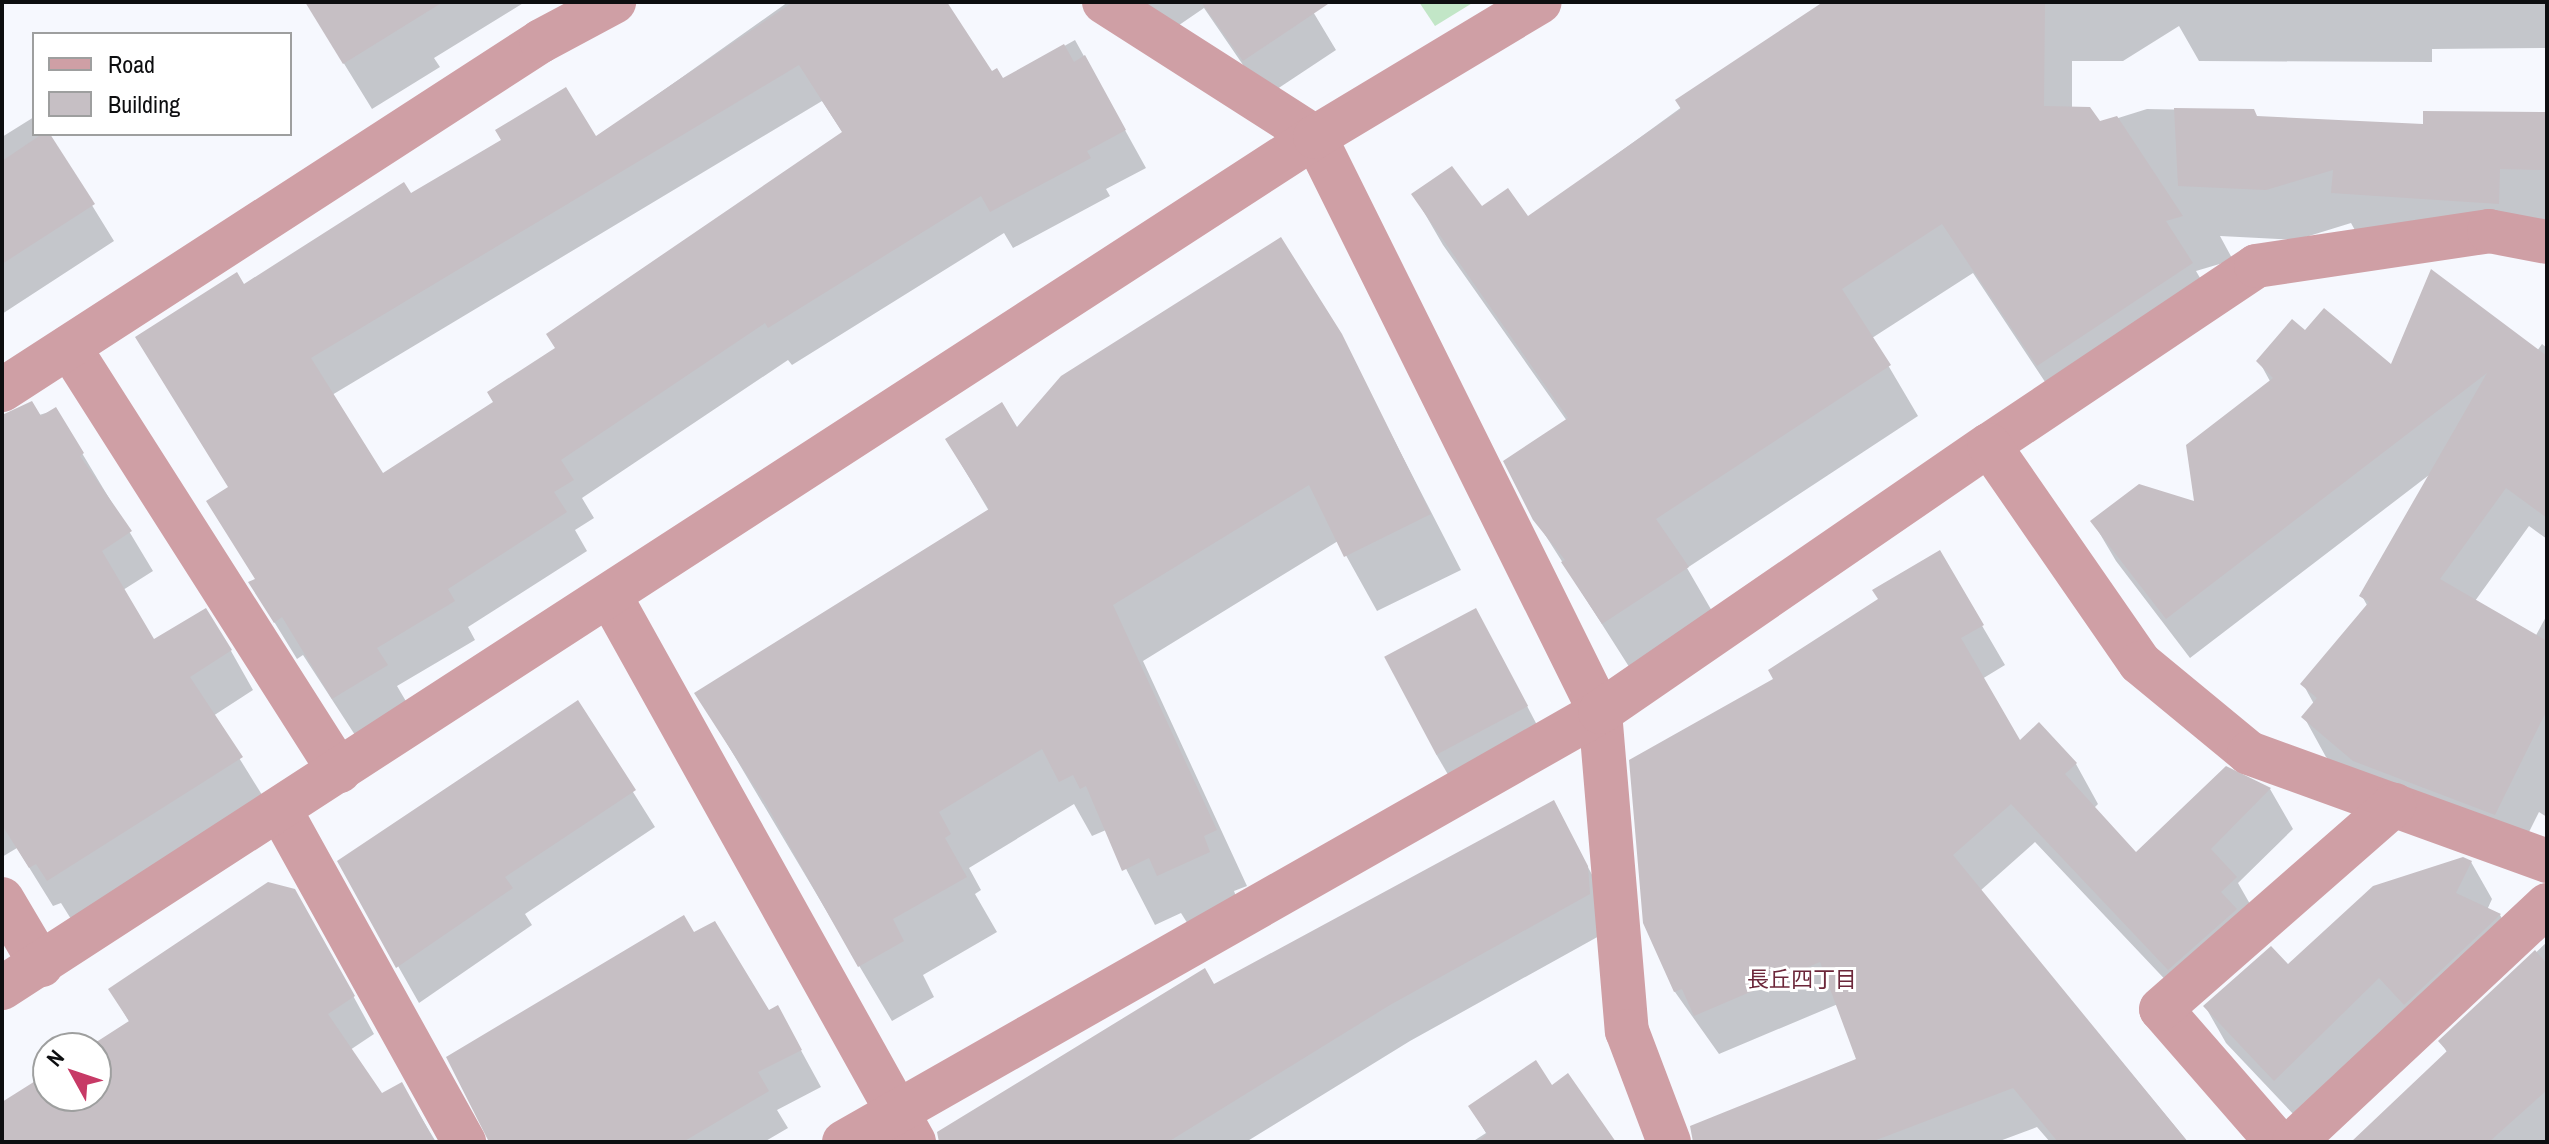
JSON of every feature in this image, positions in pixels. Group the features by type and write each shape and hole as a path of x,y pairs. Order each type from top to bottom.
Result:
{"street":[{"path":"2,390 541,41 614,2"},
{"path":"1104,2 1315,137 1600,712 1627,1031 1669,1142"},
{"path":"2,988 1315,137 1540,2"},
{"path":"844,1142 906,1126 1600,712 2256,266 2489,231 2547,242"},
{"path":"69,347 339,771"},
{"path":"1989,445 2140,663 2249,753 2547,861"},
{"path":"610,596 906,1126"},
{"path":"2277,1142 2161,1009 2394,805"},
{"path":"280,810 464,1142"},
{"path":"2,899 41,965"},
{"path":"2294,1142 2547,905"}],"green space":[{"path":"1419,2 1474,2 1435,26"}],"building":[{"path":"305,2 443,2 343,64"},
{"path":"793,2 947,2 992,71 997,68 1003,78 1064,44 1074,62 1085,55 1126,130 1087,151 1091,158 990,212 981,196 768,328 765,323 561,460 574,480 554,492 567,512 448,589 455,601 377,648 388,665 332,699 282,617 274,623 248,582 255,579 206,501 228,487 135,337 237,272 244,284 404,182 411,193 501,140 495,130 566,87 596,136","holes":["799,65 842,132 546,334 555,348 487,392 493,402 383,473 311,358"]},
{"path":"1201,2 1331,2 1243,61"},
{"path":"1823,2 2045,2 2044,106 2090,107 2100,121 2117,116 2183,216 2166,221 2193,263 2037,366 1942,224 1842,289 1891,365 1656,519 1689,567 1602,624 1561,562 1565,560 1533,520 1503,461 1568,418 1411,194 1452,166 1482,206 1508,188 1528,216 1681,109 1675,100"},
{"path":"2174,108 2254,109 2257,116 2423,124 2423,111 2547,112 2547,170 2500,169 2499,204 2331,193 2333,170 2266,190 2178,186"},
{"path":"39,136 51,136 95,204 2,264 2,161"},
{"path":"1281,237 1342,334 1431,514 1344,557 1309,485 1113,605 1217,830 1204,836 1210,852 1157,876 1149,858 1122,871 1086,786 1080,789 1073,775 1059,782 1042,749 939,812 951,834 945,838 967,877 893,919 904,941 858,967 767,806 694,693 989,509 945,439 1002,402 1017,427 1061,376"},
{"path":"2431,269 2547,356 2547,518 2506,488 2440,579 2547,641 2547,710 2495,815 2353,761 2301,717 2317,698 2300,684 2369,602 2359,596 2487,373 2166,619 2090,521 2139,484 2194,501 2186,445 2273,378 2256,361 2292,319 2305,330 2324,308 2391,364"},
{"path":"32,401 41,416 56,407 84,453 80,456 132,531 102,551 154,639 206,608 232,650 190,677 243,757 47,881 36,864 29,868 2,825 2,415"},
{"path":"1940,550 1984,625 1961,638 2020,740 2039,722 2077,763 2065,774 2136,852 2226,766 2271,788 2211,849 2237,877 2221,892 2237,909 2168,970 2011,804 1953,855 2188,1142 2058,1142 2013,1088 1871,1142 1693,1142 1690,1126 1856,1059 1820,962 1694,1016 1682,989 1674,992 1643,923 1629,760 1773,679 1768,670 1878,599 1872,590"},
{"path":"1476,608 1528,706 1436,755 1384,657"},
{"path":"578,700 636,790 505,877 513,888 396,968 337,861"},
{"path":"1554,800 1588,866 1590,894 1390,1005 1168,1142 939,1142 937,1132 1205,968 1214,984"},
{"path":"2463,857 2472,861 2456,893 2501,914 2404,1005 2379,978 2274,1081 2203,1006 2271,946 2288,964 2373,886"},
{"path":"268,882 295,889 355,996 328,1014 382,1093 402,1082 435,1142 2,1142 2,1102 32,1083 32,1112 112,1112 112,1032 129,1021 108,989"},
{"path":"684,915 694,932 715,921 769,1010 778,1005 802,1050 758,1072 769,1091 683,1142 489,1142 446,1057"},
{"path":"2535,950 2547,964 2547,1090 2489,1142 2351,1142 2447,1051 2438,1041"},
{"path":"1536,1060 1552,1085 1568,1073 1616,1142 1477,1142 1487,1134 1468,1106"}],"district":[{"name":"長丘四丁目","path":"1802,980"}]}
